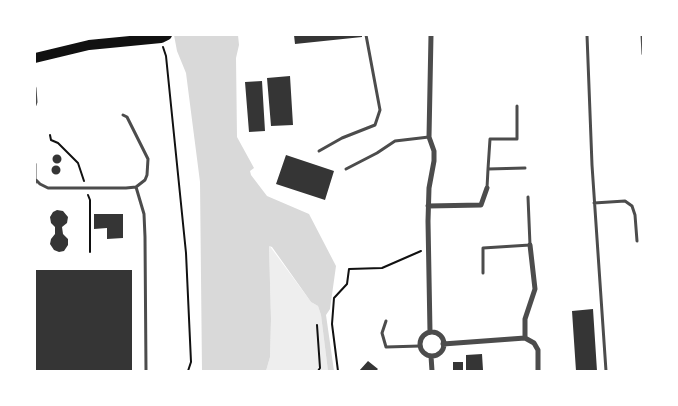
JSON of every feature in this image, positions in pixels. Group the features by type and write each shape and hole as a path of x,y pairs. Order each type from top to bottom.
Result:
{"highway":[{"path":"106,44 119,35"},
{"path":"35,58 89,46 164,36"}],"street":[{"path":"430,332 428,206 434,161 434,151 429,137 431,35"},
{"path":"428,206 481,205 487,188"},
{"path":"525,338 525,318 535,289 530,245"},
{"path":"430,332 438,335 444,344 442,351 437,355 424,354 420,346 422,337 430,332"},
{"path":"444,344 525,338 534,343 538,350 538,371"},
{"path":"431,356 432,371"}],"lane":[{"path":"319,151 342,138 375,125 380,110 366,35"},
{"path":"587,35 594,203 606,371"},
{"path":"642,35 643,54"},
{"path":"35,88 35,106"},
{"path":"487,188 490,139 517,139 517,106"},
{"path":"35,164 35,182 48,188 136,187 148,175 148,159 128,117 123,115"},
{"path":"346,169 395,141 429,137"},
{"path":"488,169 525,168"},
{"path":"136,187 144,214 146,237 146,371"},
{"path":"483,273 483,248 530,245 528,197"},
{"path":"594,203 624,201 632,206 635,215 637,241"},
{"path":"386,322 382,333 386,347 420,346"}],"path":[{"path":"164,36 186,253 191,362 188,371"},
{"path":"338,371 332,324 334,298 346,284 349,269 382,268 407,258 429,246"},
{"path":"317,325 320,368 318,371"}],"shaded area":[{"path":"174,35 238,35 239,45 236,58 237,137 254,168 250,171 251,175 267,196 309,214 336,266 330,309 326,315 334,371 328,371 321,315 318,306 311,302 272,247 269,246 271,319 270,357 266,371 202,371 200,182 186,73 177,51"},
{"path":"269,245 311,302 318,306 321,315 328,371 266,371 270,357 271,319"}],"building":[{"path":"294,35 362,35 362,37 295,44"},
{"path":"290,76 293,125 271,126 267,78"},
{"path":"262,81 265,131 249,132 245,82"},
{"path":"57,154 62,159 57,164 52,159"},
{"path":"286,155 334,171 325,200 276,184"},
{"path":"56,165 61,170 56,175 51,170"},
{"path":"57,210 63,211 68,217 67,223 62,227 63,234 68,239 68,245 64,251 59,252 54,250 50,244 55,234 55,227 51,223 50,217"},
{"path":"94,214 123,214 123,238 107,239 107,228 94,229"},
{"path":"35,270 132,270 132,371 35,371"},
{"path":"593,309 597,371 576,371 572,311"},
{"path":"482,354 483,370 466,370 466,355"},
{"path":"368,361 378,369 376,371 359,371"},
{"path":"453,362 463,362 463,371 453,371"}]}
